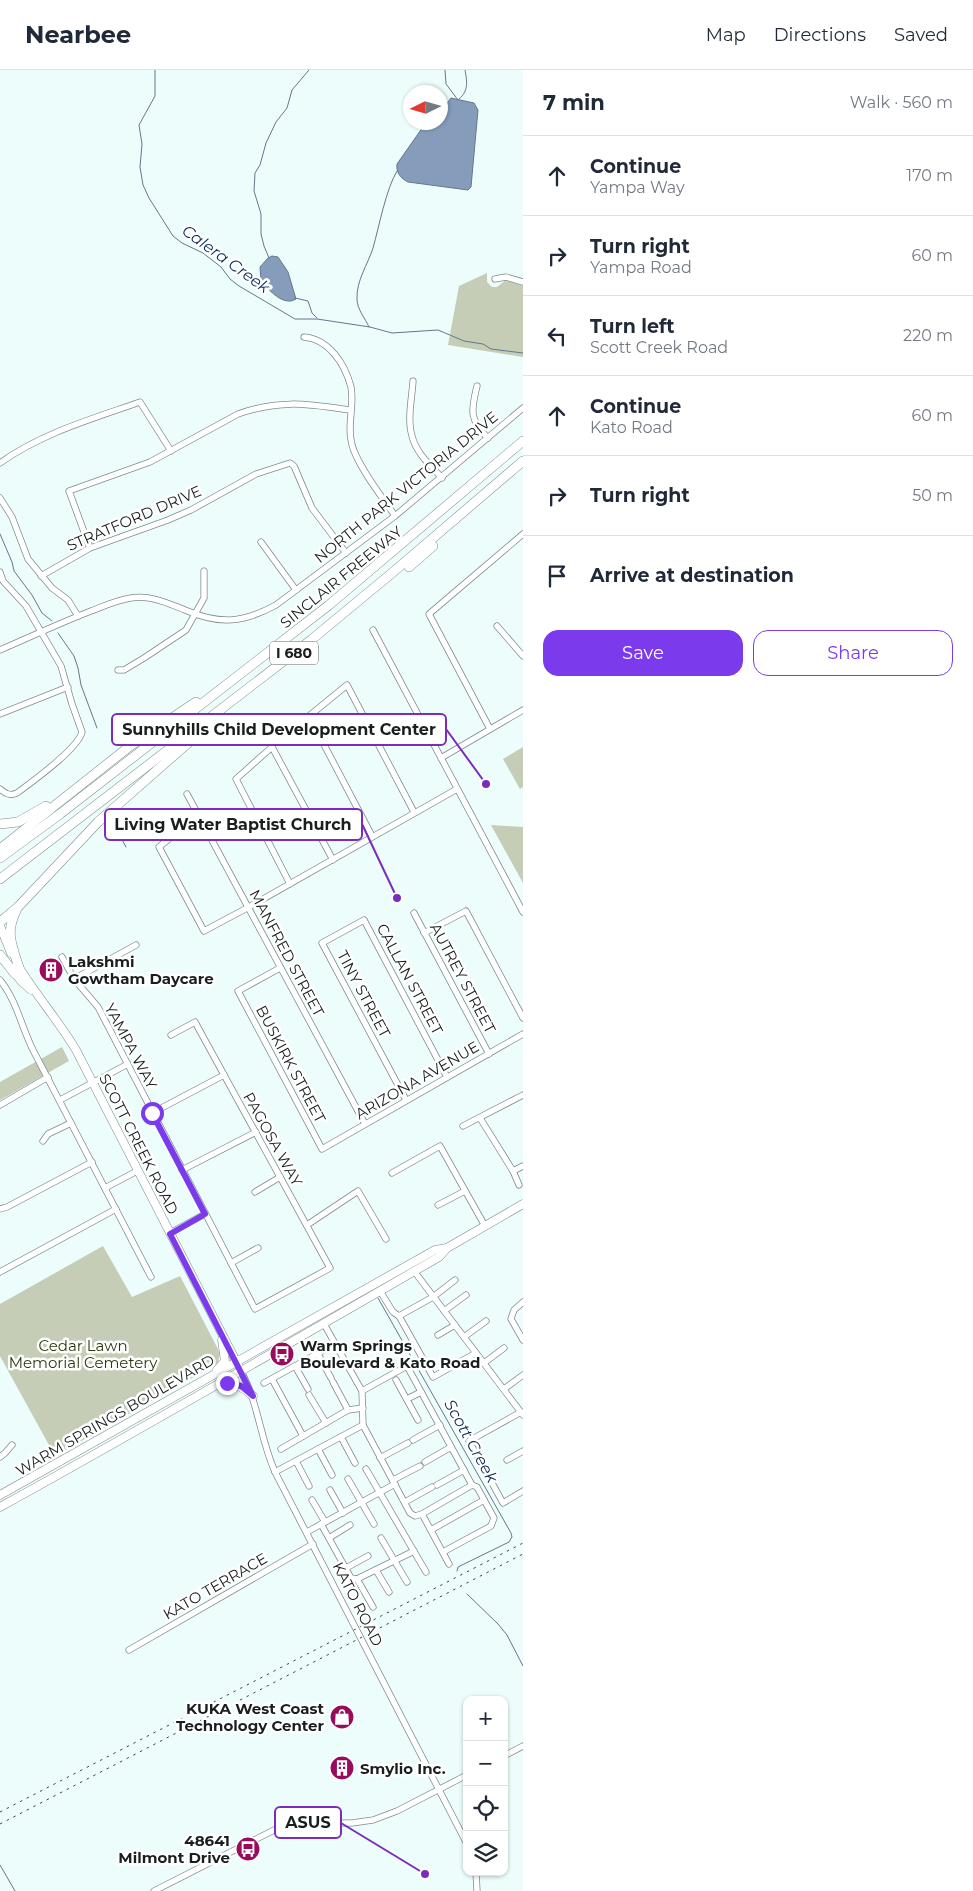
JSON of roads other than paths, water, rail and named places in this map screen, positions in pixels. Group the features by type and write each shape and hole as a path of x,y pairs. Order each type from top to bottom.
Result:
{"highway":[{"name":"SINCLAIR FREEWAY","path":"0,858 99,784 369,573 523,441"},
{"name":"I 680","path":"0,885 57,834 345,613 523,461"},
{"name":"I 680","path":"0,879 53,843 384,588 523,469"},
{"path":"0,849 158,727 227,684"},
{"path":"0,922 18,907 98,822 213,721"},
{"path":"0,824 13,824 28,818 96,773"},
{"path":"17,971 10,930 18,907"},
{"path":"0,955 17,971"}],"main road":[{"name":"SCOTT CREEK ROAD","path":"0,926 17,971"},
{"name":"SCOTT CREEK ROAD","path":"0,948 61,1025 241,1371"},
{"path":"361,1292 369,1291 400,1273 414,1271 415,1266 443,1248 523,1204"},
{"name":"WARM SPRINGS BOULEVARD","path":"0,1496 361,1292 443,1248"},
{"name":"WARM SPRINGS BOULEVARD","path":"0,1507 124,1439 414,1271"},
{"path":"324,1324 322,1318 351,1298"},
{"path":"210,1377 225,1361 221,1333"},
{"path":"206,1391 227,1383 236,1384 253,1396"}],"street":[{"path":"494,279 506,277 523,282"},
{"path":"304,337 320,341 331,350 342,364 351,388 350,433 354,450 363,471 395,516"},
{"path":"413,381 410,411 412,436 422,456 442,478"},
{"path":"477,386 472,410 474,420 477,428 488,438"},
{"path":"0,463 36,440 140,402 170,451"},
{"path":"90,548 70,491 150,462 238,414 253,409 286,403 350,410"},
{"name":"NORTH PARK VICTORIA DRIVE","path":"0,650 78,616 130,598 147,597 170,602 215,620 243,619 257,615 276,605 395,516 523,408"},
{"name":"STRATFORD DRIVE","path":"40,576 90,548 191,510 256,474 279,466 292,464 312,508 346,553"},
{"path":"0,498 12,517 28,559 40,576 68,600 78,616"},
{"path":"490,729 429,614 523,534"},
{"path":"261,542 296,590"},
{"path":"118,670 124,670 186,630 204,598 204,571"},
{"path":"0,572 2,582 26,606 61,666 82,732 80,738 66,753 17,793 12,795 6,794 0,789"},
{"path":"497,626 523,656"},
{"path":"373,630 523,912"},
{"path":"372,836 309,716 346,685 414,812"},
{"path":"0,714 68,687"},
{"path":"441,758 523,710"},
{"path":"290,884 236,779 272,747 332,860"},
{"path":"198,815 159,847 204,930 249,907 414,812 458,789"},
{"name":"MANFRED STREET","path":"187,794 365,1124"},
{"path":"424,933 466,911 523,1018"},
{"name":"AUTREY STREET","path":"414,913 489,1054"},
{"name":"CALLAN STREET","path":"364,920 447,1077"},
{"name":"TINY STREET","path":"364,920 322,942 406,1100"},
{"path":"74,978 136,945"},
{"name":"YAMPA WAY","path":"62,957 74,978 98,1007 255,1309"},
{"name":"BUSKIRK STREET","path":"280,968 238,990 322,1148"},
{"path":"0,980 14,1000 22,1026 33,1050 151,1277"},
{"name":"PAGOSA WAY","path":"171,1035 195,1022 330,1268 255,1309"},
{"name":"ARIZONA AVENUE","path":"322,1148 523,1034"},
{"path":"60,1100 126,1064"},
{"path":"152,1113 224,1075"},
{"path":"0,1104 48,1077"},
{"path":"464,1126 523,1095"},
{"path":"480,1118 513,1170 519,1185"},
{"path":"43,1141 48,1134 71,1123"},
{"path":"182,1170 256,1132"},
{"path":"392,1172 440,1146 485,1226"},
{"path":"0,1209 92,1162"},
{"path":"513,1170 523,1166"},
{"path":"105,1188 137,1171"},
{"path":"255,1192 280,1177"},
{"path":"307,1225 358,1191 386,1239"},
{"path":"438,1205 465,1191"},
{"path":"0,1272 116,1209"},
{"path":"170,1234 205,1214"},
{"path":"231,1263 258,1248"},
{"path":"414,1271 522,1414 469,1441 503,1503 523,1492"},
{"path":"399,1316 433,1296 455,1280"},
{"path":"380,1291 392,1312 399,1316 433,1376 476,1353"},
{"path":"444,1311 466,1296"},
{"path":"523,1302 510,1316 512,1323 523,1340"},
{"path":"464,1337 486,1321"},
{"path":"324,1324 362,1391 363,1425 380,1458 410,1513 418,1515 430,1530 449,1564"},
{"path":"438,1335 455,1325"},
{"path":"264,1384 335,1344"},
{"path":"484,1363 504,1348"},
{"path":"318,1354 348,1410"},
{"path":"295,1366 326,1423"},
{"path":"362,1391 407,1366 472,1486 477,1487 494,1518 491,1526 443,1552"},
{"name":"KATO ROAD","path":"241,1371 253,1396 275,1472 463,1836"},
{"path":"504,1389 523,1375"},
{"path":"272,1379 303,1436"},
{"path":"396,1380 418,1420"},
{"path":"407,1399 421,1392"},
{"path":"281,1448 348,1410 363,1408"},
{"path":"275,1472 363,1425"},
{"path":"380,1458 440,1425"},
{"path":"341,1437 355,1463"},
{"path":"0,1457 12,1445"},
{"path":"307,1532 379,1492 451,1448"},
{"path":"318,1449 332,1475"},
{"path":"507,1460 523,1451"},
{"path":"296,1461 309,1486"},
{"path":"366,1469 426,1572"},
{"path":"405,1502 464,1470"},
{"path":"348,1479 374,1524"},
{"path":"418,1515 472,1486"},
{"path":"330,1490 343,1513"},
{"path":"312,1500 329,1538 351,1578 357,1579 414,1551"},
{"path":"430,1530 484,1500"},
{"path":"329,1538 350,1525"},
{"path":"381,1538 407,1582"},
{"name":"KATO TERRACE","path":"129,1650 313,1544"},
{"path":"346,1568 368,1556"},
{"path":"376,1570 389,1592"},
{"path":"357,1579 373,1606"},
{"path":"508,1754 523,1746"},
{"path":"154,1891 276,1829 298,1823 362,1822 373,1820 397,1811 463,1777"},
{"path":"476,1876 477,1891"}],"water":[{"path":"451,98 474,103 478,110 471,187 468,190 408,182 399,175 397,170 397,164 421,130 448,130 448,102"},
{"path":"272,256 278,257 288,272 296,299 286,301 281,299 272,293 261,280 260,267"}],"waterway":[{"name":"Calera Creek","path":"155,70 155,96 139,125 142,144 140,167 143,185 149,198 173,236 182,243 203,253 221,267 230,279 239,286 295,319 317,319 370,327 392,333 438,330 464,341 483,344 491,349 523,353"},
{"path":"269,258 261,234 261,214 254,191 255,173 260,165 266,143 276,122 287,108 292,90 309,70"},
{"path":"445,70 446,84 458,100"},
{"path":"459,99 466,89 465,70"},
{"path":"369,327 357,303 358,286 373,248 386,198 397,171"},
{"path":"295,298 308,301 312,313 317,318"},
{"name":"Scott Creek","path":"0,534 14,571 32,595 42,613 52,621"},
{"name":"Scott Creek","path":"58,633 74,656 81,685 97,728"},
{"name":"Scott Creek","path":"120,836 126,847"},
{"name":"Scott Creek","path":"378,1298 511,1533 512,1537 509,1542 458,1567 457,1571"},
{"name":"Scott Creek","path":"467,1594 507,1635 523,1666"},
{"path":"0,1865 15,1891"}],"railway":[{"path":"0,1812 523,1543"},
{"path":"0,1824 523,1554"}],"place":[{"name":"Sunnyhills Child Development Center","path":"486,784"},
{"name":"Living Water Baptist Church","path":"397,898"},
{"name":"Lakshmi Gowtham Daycare","path":"51,970"},
{"name":"Warm Springs Boulevard & Kato Road","path":"282,1354"},
{"name":"KUKA West Coast Technology Center","path":"342,1717"},
{"name":"Smylio Inc.","path":"342,1768"},
{"name":"48641 Milmont Drive","path":"248,1849"},
{"name":"ASUS","path":"425,1874"}],"park label":[{"name":"Cedar Lawn Memorial Cemetery","path":"83,1354"}]}
